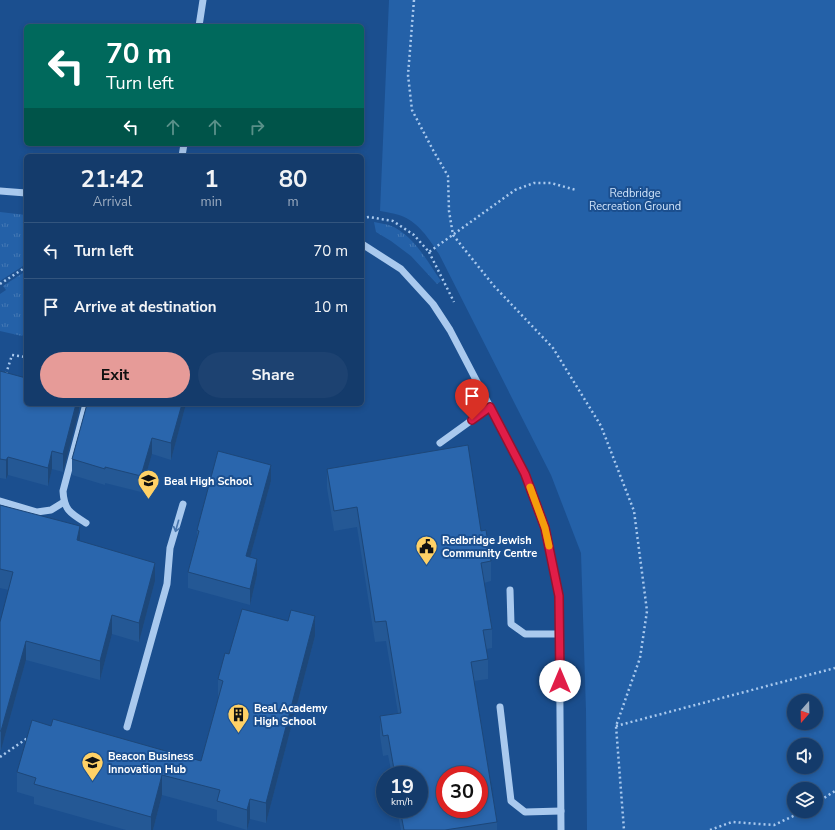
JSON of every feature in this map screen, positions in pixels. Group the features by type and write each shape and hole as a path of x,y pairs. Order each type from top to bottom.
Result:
{"street":[{"path":"200,24 203,0"},
{"path":"0,191 24,194"},
{"path":"364,245 401,269 433,304 450,330 525,474 545,528 559,596 561,830"},
{"path":"85,406 64,491 64,502 70,513 86,523"},
{"path":"440,443 490,407"},
{"path":"0,501 38,512 51,510 64,502"},
{"path":"127,727 167,584 170,548 183,504"},
{"path":"510,590 511,624 525,634 560,634"},
{"path":"500,707 511,801 526,812 561,811"}],"path":[{"path":"414,0 408,75 412,110 448,176 449,211 453,235 494,286 552,348 601,426 634,511 647,611 640,658 616,726 624,830"},
{"path":"364,218 369,217 393,221 414,235 429,252 515,190 534,183 551,183 576,190"},
{"path":"0,284 24,268"},
{"path":"5,377 12,355 24,357"},
{"path":"616,726 835,668"},
{"path":"0,757 33,734"},
{"path":"823,799 835,791"},
{"path":"710,830 732,822 774,825 789,818"}],"green space":[{"name":"Redbridge Recreation Ground","path":"389,0 835,0 835,830 587,830 586,711 581,553 551,475 439,254 417,226 406,218 380,211"},
{"path":"0,212 24,215 24,265 0,281"},
{"path":"374,222 389,225 398,229 412,241 441,281 437,284 411,256 376,232"},
{"path":"24,272 24,334 22,336 0,331 0,294 6,290 3,286"}],"building":[{"path":"0,371 24,377 24,406 75,406 63,454 52,451 48,468 8,457 6,460 0,459"},
{"path":"86,406 181,406 171,443 152,438 141,476 105,467 105,469 72,459"},
{"name":"Redbridge Jewish Community Centre","path":"468,445 481,531 486,530 491,561 481,563 492,629 483,630 488,659 471,662 488,766 436,766 436,818 488,818 488,767 497,822 445,830 404,830 402,818 428,818 428,766 393,766 388,735 383,736 380,716 401,713 386,621 375,622 357,507 334,511 327,469"},
{"path":"218,451 271,465 246,556 257,559 250,589 188,572 199,531 197,530"},
{"path":"0,505 80,526 77,540 155,563 139,623 112,615 100,661 26,641 1,731 0,622 13,572 0,569"},
{"path":"242,609 288,621 291,610 315,616 266,803 250,799 247,810 217,801 220,790 162,775 151,817 34,784 36,778 17,772 32,720 51,726 53,719 201,761 223,681 218,679 225,653 229,654"}],"slow traffic":[{"path":"530,487 545,528 549,546"}],"place":[{"name":"Beal High School","path":"149,500"},
{"name":"Redbridge Jewish Community Centre","path":"426,566"},
{"name":"Beal Academy High School","path":"238,734"},
{"name":"Beacon Business Innovation Hub","path":"93,782"}],"route":[{"path":"472,420 490,407 525,474 545,528 559,596 560,681"}]}
